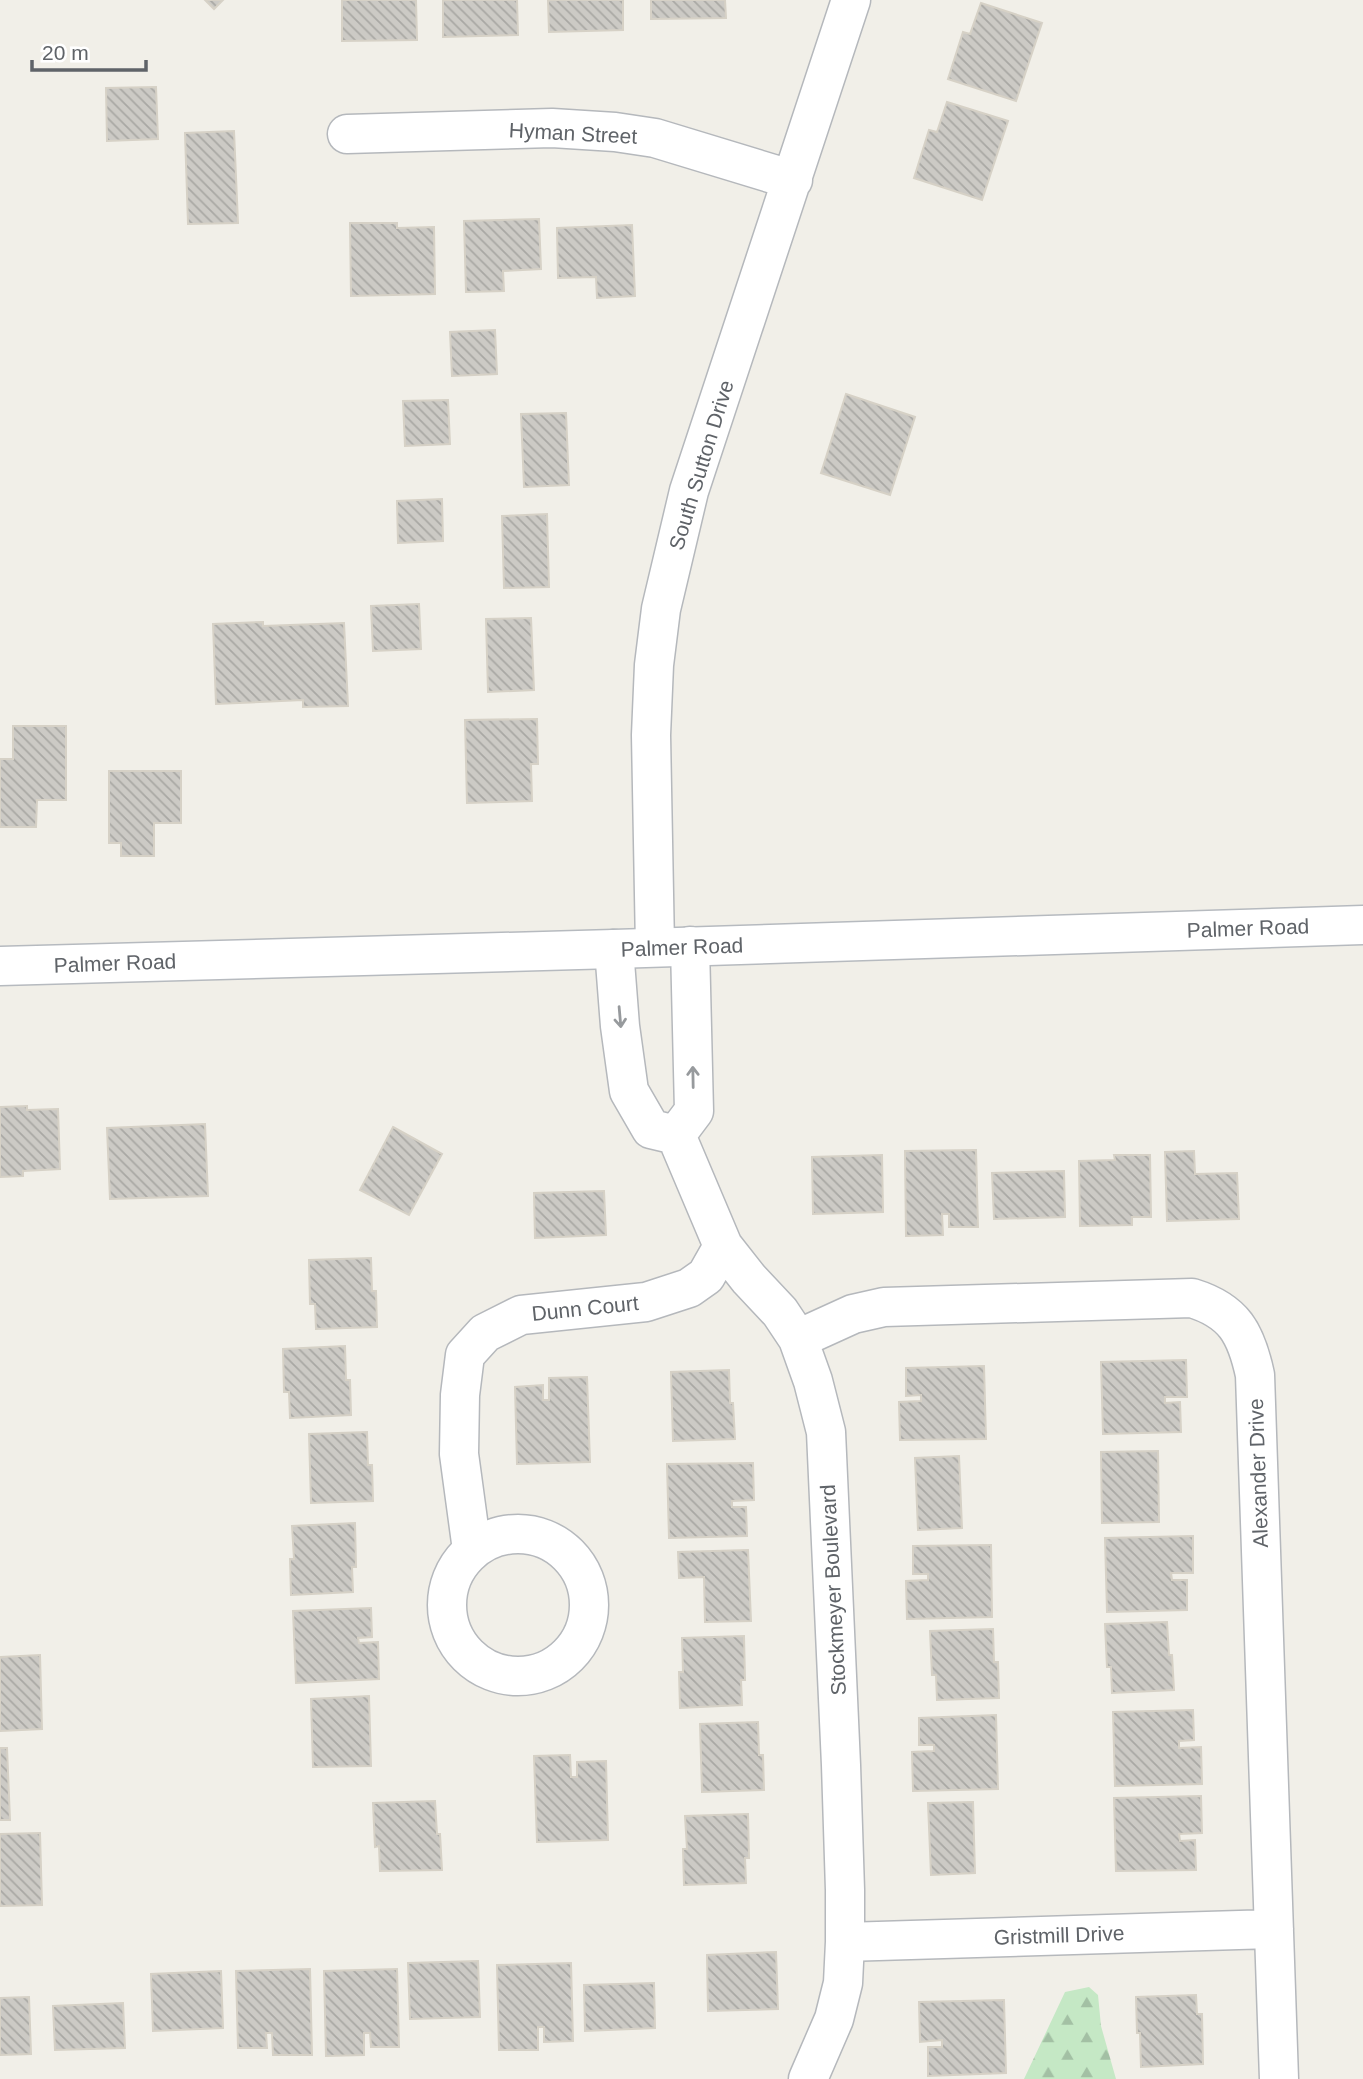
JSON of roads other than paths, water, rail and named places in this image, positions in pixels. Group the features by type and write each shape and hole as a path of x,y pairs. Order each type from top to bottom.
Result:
{"street":[{"name":"South Sutton Drive","path":"673,947 651,735 654,665 662,609 689,491 851,0"},
{"name":"Hyman Street","path":"347,134 552,128 615,132 655,138 793,180"},
{"name":"Palmer Road","path":"0,966 1363,925"},
{"path":"614,949 620,1027 629,1091 651,1129 676,1135 694,1111 673,947"},
{"name":"Stockmeyer Boulevard","path":"676,1135 723,1246 780,1312 797,1339 813,1381 826,1432 841,1765 845,1942 843,1983 834,2019 808,2079"},
{"name":"Dunn Court","path":"472,1550 459,1454 460,1395 465,1355 485,1333 521,1315 646,1302 689,1288 706,1276 723,1246"},
{"name":"Alexander Drive","path":"797,1339 853,1314 884,1307 1192,1298 1208,1303 1229,1316 1239,1329 1250,1351 1255,1375 1279,2079"},
{"name":"Gristmill Drive","path":"845,1942 1274,1929"}]}
